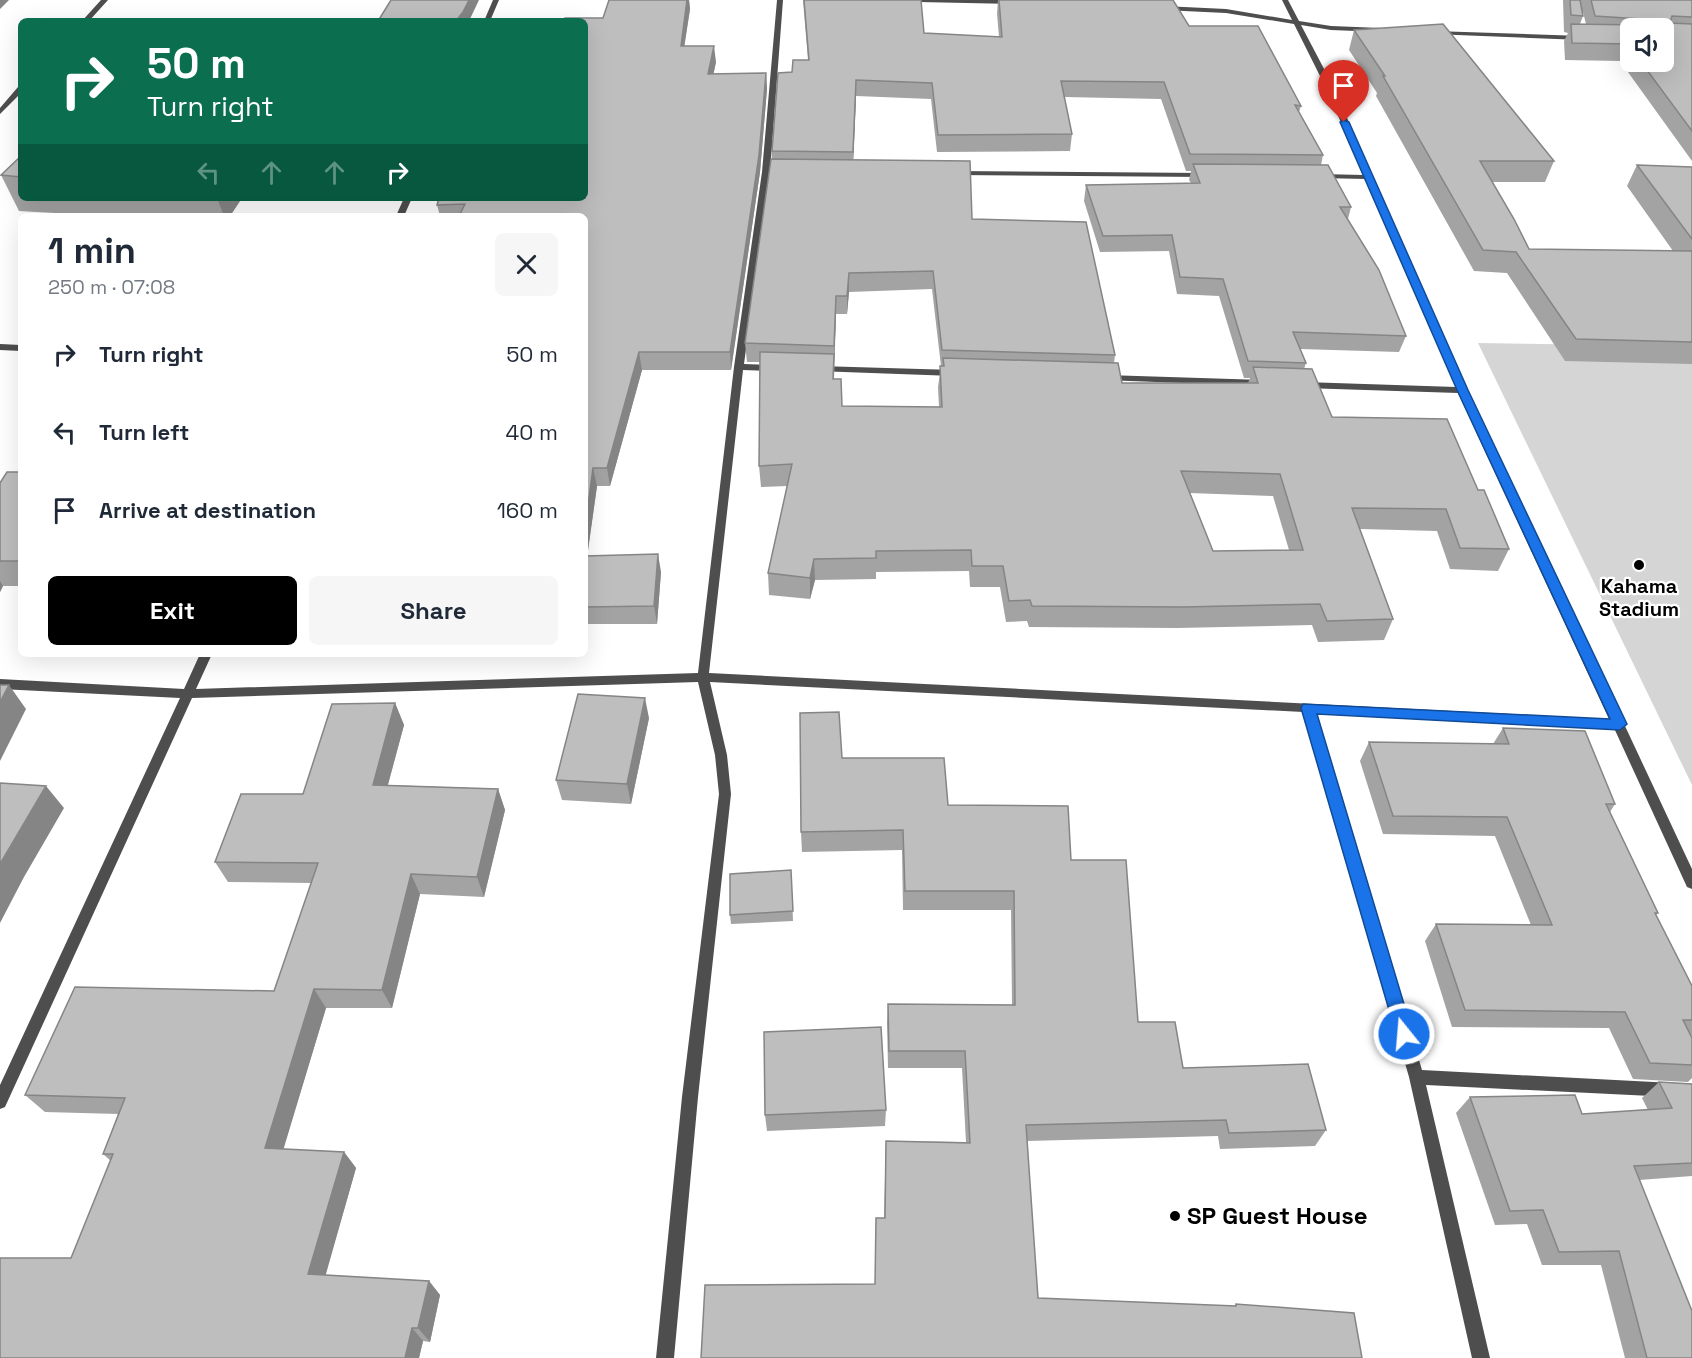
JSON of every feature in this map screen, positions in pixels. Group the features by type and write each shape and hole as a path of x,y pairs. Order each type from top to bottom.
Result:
{"street":[{"path":"89,18 105,0"},
{"path":"488,18 496,0"},
{"path":"665,1358 690,1097 725,794 721,755 703,678 739,367 766,172 780,0"},
{"path":"919,0 1017,2"},
{"path":"1284,0 1329,86 1462,390 1620,724 1692,883"},
{"path":"1154,8 1226,11 1293,20 1331,28 1390,31"},
{"path":"1425,33 1583,34 1595,38"},
{"path":"0,112 18,92"},
{"path":"766,172 778,172"},
{"path":"941,173 1213,175"},
{"path":"1308,176 1368,177"},
{"path":"0,347 18,348"},
{"path":"739,367 786,368"},
{"path":"810,369 964,374"},
{"path":"1095,378 1272,384"},
{"path":"1296,384 1462,390"},
{"path":"0,1102 205,657"},
{"path":"0,684 188,694 703,678 1620,724"},
{"path":"1308,708 1417,1077 1481,1358"},
{"path":"1417,1077 1692,1091"}],"shaded area":[{"name":"Kahama Stadium","path":"1478,343 1692,346 1692,785"}],"building":[{"path":"391,0 469,0 458,18 380,18"},
{"path":"609,0 687,0 681,46 714,46 708,74 766,73 759,155 730,352 639,352 607,468 593,468 588,506 588,213 460,213 465,204 437,205 438,201 588,201 588,18 603,18"},
{"path":"804,0 921,0 924,33 1002,37 999,0 1173,0 1189,26 1258,26 1301,106 1295,105 1323,155 1190,154 1164,82 1061,81 1072,134 938,135 932,83 856,80 853,152 772,151 778,73 792,72 793,60 809,60"},
{"path":"1570,0 1580,0 1583,16 1571,15"},
{"path":"1591,0 1692,0 1692,17 1595,16"},
{"path":"1674,23 1692,24 1692,131 1648,72 1674,72"},
{"path":"1443,24 1554,161 1480,161 1529,249 1692,251 1692,342 1576,339 1516,252 1483,250 1383,76 1385,76 1354,30"},
{"path":"1571,24 1620,25 1620,44 1572,43"},
{"path":"18,159 18,177 1,175"},
{"path":"771,159 970,161 972,219 1086,222 1115,355 942,350 933,271 849,273 847,296 836,296 834,346 745,343"},
{"path":"1193,164 1328,165 1351,207 1340,207 1379,270 1406,336 1293,332 1306,363 1248,361 1223,279 1180,277 1172,235 1103,236 1086,185 1200,183"},
{"path":"1637,165 1692,167 1692,239"},
{"path":"760,352 834,354 833,379 841,379 842,406 942,407 940,366 944,366 943,358 1118,363 1122,383 1258,383 1253,367 1312,369 1332,417 1447,419 1478,490 1484,490 1509,549 1460,548 1446,509 1352,508 1393,619 1327,621 1320,604 1183,607 1032,606 1030,600 1009,601 1003,566 972,566 971,550 876,551 876,558 814,559 810,578 768,573 792,464 759,466","holes":["1181,471 1280,474 1303,550 1213,551"]},
{"path":"7,472 18,472 18,561 0,561 0,483"},
{"path":"658,554 654,606 588,607 588,556"},
{"path":"0,685 9,685 0,702"},
{"path":"578,694 645,698 627,784 556,780"},
{"path":"395,703 373,785 498,789 477,877 411,874 382,990 314,989 265,1148 344,1152 308,1274 429,1281 418,1328 412,1328 405,1358 0,1358 0,1258 71,1258 113,1154 103,1154 125,1098 25,1095 75,987 274,991 318,863 215,862 241,794 303,794 332,704"},
{"path":"839,712 842,758 944,758 948,805 1068,806 1071,860 1126,860 1138,1022 1175,1022 1183,1068 1308,1064 1326,1130 1229,1133 1226,1120 1026,1125 1038,1298 1236,1306 1236,1304 1354,1313 1362,1358 701,1358 705,1285 875,1284 876,1218 885,1218 886,1141 970,1143 965,1051 889,1051 888,1004 1015,1005 1014,891 905,891 903,830 801,832 800,713"},
{"path":"1503,728 1585,731 1615,804 1606,804 1658,913 1655,913 1692,986 1692,1020 1683,1020 1692,1038 1692,1065 1650,1063 1625,1012 1465,1010 1436,924 1552,925 1507,817 1393,816 1369,742 1509,744"},
{"path":"0,783 46,786 0,864"},
{"path":"791,870 793,911 730,915 730,874"},
{"path":"881,1027 886,1110 765,1115 764,1032"},
{"path":"1659,1082 1692,1084 1692,1163 1634,1166 1692,1311 1692,1358 1647,1358 1619,1251 1559,1252 1543,1210 1510,1211 1470,1097 1575,1095 1582,1114 1672,1108"}],"place":[{"name":"Kahama Stadium","path":"1639,565"},
{"name":"SP Guest House","path":"1175,1216"}],"route":[{"path":"1344,122 1462,390 1620,724 1308,708 1404,1034"}]}
